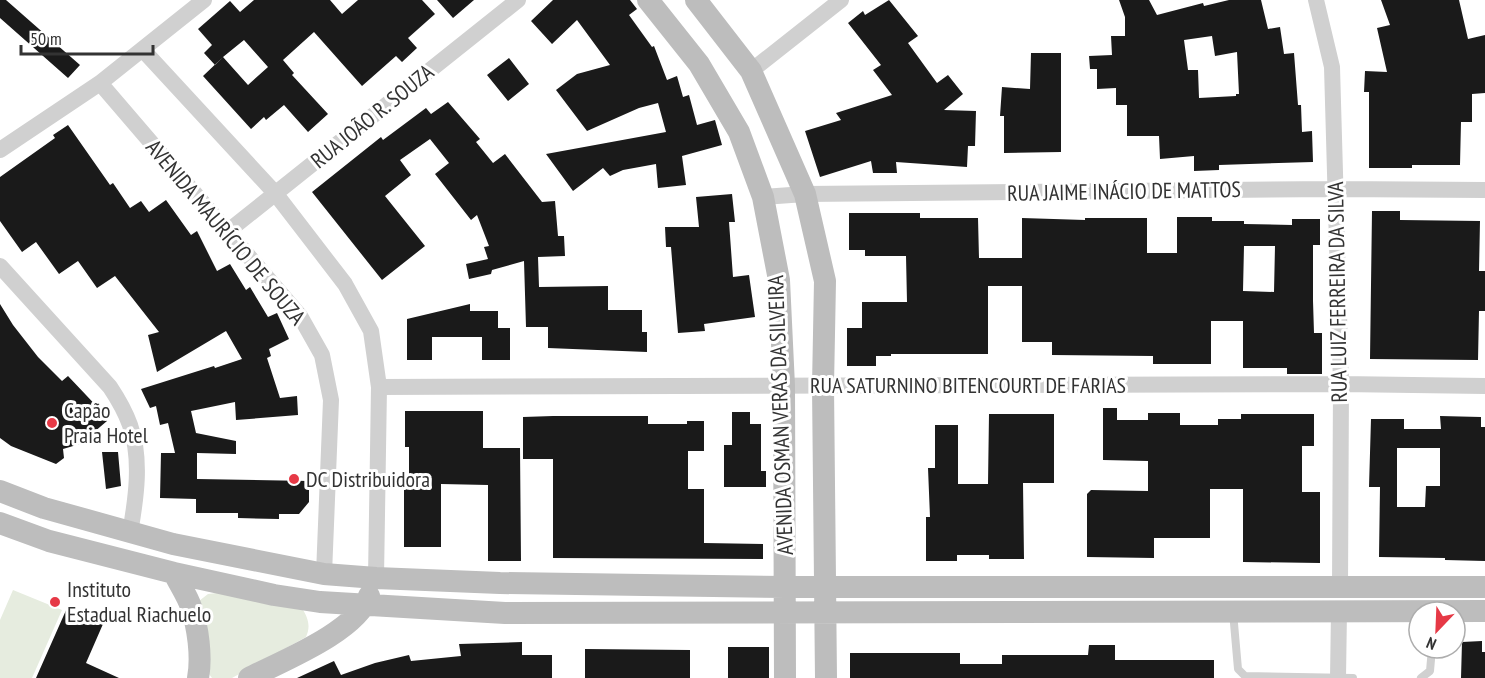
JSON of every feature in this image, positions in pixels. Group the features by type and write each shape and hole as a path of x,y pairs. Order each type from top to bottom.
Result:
{"main road":[{"name":"AVENIDA OSMAN VERAS DA SILVEIRA","path":"648,0 699,64 739,132 763,197 779,280 784,386 785,678"},
{"name":"AVENIDA OSMAN VERAS DA SILVEIRA","path":"696,0 751,71 805,194 825,281 823,386 826,678"},
{"path":"0,491 44,508 173,544 324,574 376,578 501,583 785,587 824,585 1485,587"},
{"path":"0,522 49,541 174,573 274,595 320,602 366,605 505,613 1407,612"},
{"path":"174,573 191,607 197,635 200,671 198,678"},
{"path":"249,678 341,630 366,605 376,578"},
{"path":"1467,611 1485,611"}],"street":[{"path":"0,150 100,83 204,0"},
{"name":"RUA JOÃO R. SOUZA","path":"227,232 518,0"},
{"path":"751,71 841,0"},
{"name":"RUA LUIZ FERREIRA DA SILVA","path":"1316,0 1332,67 1341,384 1340,587"},
{"path":"143,50 275,193 345,284 371,331 379,387 376,578"},
{"name":"AVENIDA MAURÍCIO DE SOUZA","path":"100,83 300,316 322,355 331,400 324,574"},
{"name":"RUA JAIME INÁCIO DE MATTOS","path":"763,197 805,194 1335,189 1485,190"},
{"path":"0,266 110,387 123,407 131,426 137,493 130,533"},
{"name":"RUA SATURNINO BITENCOURT DE FARIAS","path":"379,387 1341,384 1485,386"},
{"path":"1339,611 1343,678"}],"lane":[{"path":"1233,612 1238,669 1245,676 1343,678"},
{"path":"1421,678 1430,671 1431,660"}],"shaded area":[{"path":"13,590 62,610 32,678 0,678 0,620"},
{"path":"217,593 302,608 308,622 306,637 232,678 212,678 209,674 199,601 208,594"}],"building":[{"path":"0,0 6,0 80,65 68,78 0,18"},
{"path":"254,0 330,0 342,14 358,0 422,0 435,14 408,38 417,48 402,62 396,56 362,86 314,32 283,60 294,73 292,75 328,114 308,132 284,105 266,120 264,117 251,129 203,76 215,65 204,53 212,45 198,29 230,1 240,12","holes":["244,40 268,67 248,85 223,57"]},
{"path":"437,0 474,0 453,18"},
{"path":"553,0 630,0 637,9 629,15 652,47 654,46 667,80 677,76 683,97 689,95 697,125 715,120 722,145 682,156 686,185 658,188 656,164 623,170 610,176 603,168 573,191 546,154 666,132 658,103 639,108 587,131 556,90 577,74 610,65 577,20 552,44 531,21"},
{"path":"889,0 918,36 908,43 937,83 948,75 963,94 944,110 976,111 975,146 968,146 967,167 896,162 897,173 873,173 871,161 820,177 805,131 841,120 836,113 892,95 873,70 881,65 848,23 863,11 865,15"},
{"path":"1119,0 1149,0 1157,15 1203,3 1204,6 1229,0 1261,0 1268,29 1280,27 1284,54 1294,53 1302,132 1312,131 1313,162 1219,165 1219,170 1194,171 1194,156 1160,159 1159,136 1127,136 1127,105 1116,105 1116,88 1097,89 1097,69 1090,69 1089,56 1112,55 1111,36 1125,36 1125,17","holes":["1212,36 1215,56 1237,52 1239,94 1236,96 1199,98 1198,70 1188,70 1184,40"]},
{"path":"1381,0 1459,0 1468,39 1485,35 1485,93 1472,94 1472,122 1461,122 1460,165 1369,168 1369,92 1364,92 1365,71 1387,72 1377,28 1390,25"},
{"path":"1031,53 1061,53 1061,152 1004,153 1004,116 1000,116 1002,87 1030,89"},
{"path":"509,58 529,84 508,101 487,75"},
{"path":"448,102 480,139 476,142 493,163 505,154 542,202 555,201 558,236 564,236 565,256 538,257 539,287 608,286 608,310 642,310 642,332 647,332 647,352 548,348 548,327 526,327 524,261 492,270 491,274 469,279 466,264 488,259 484,247 489,246 477,215 471,220 435,174 449,163 430,139 400,160 411,175 385,196 425,246 382,280 312,192 381,137 383,140 426,108 431,114"},
{"path":"68,125 110,185 113,183 130,208 141,201 149,212 166,200 191,235 197,231 217,271 230,264 246,290 250,287 268,317 277,313 289,339 269,349 271,356 267,358 280,398 297,396 298,415 236,420 235,402 191,411 196,433 236,441 236,454 197,453 197,479 309,481 309,502 299,514 279,514 279,519 238,518 238,513 196,513 196,499 160,498 161,453 175,453 168,423 160,425 156,406 150,408 141,389 242,359 226,331 157,372 148,335 159,332 115,276 97,288 78,261 59,274 36,242 22,252 0,221 0,177 55,138 53,135"},
{"path":"732,194 735,222 729,222 733,277 749,275 755,317 704,324 705,331 678,333 671,247 666,247 665,227 699,227 696,197"},
{"path":"1372,211 1400,211 1400,220 1480,221 1479,271 1485,271 1485,311 1479,311 1478,360 1370,359"},
{"path":"849,213 920,213 920,218 978,218 979,258 1022,258 1022,218 1085,220 1085,218 1147,218 1147,253 1177,253 1177,217 1212,217 1212,221 1292,225 1292,219 1320,219 1320,245 1313,245 1313,301 1314,333 1322,333 1322,374 1287,374 1287,368 1243,368 1243,321 1211,321 1211,364 1153,364 1153,356 1052,355 1052,342 1022,342 1022,286 988,286 988,354 891,354 891,356 876,356 876,366 847,366 847,328 862,328 862,302 907,302 906,256 865,256 865,250 849,250","holes":["1244,246 1275,246 1274,292 1243,291"]},
{"path":"0,304 38,357 62,381 68,376 104,414 107,421 80,444 63,449 64,458 56,464 11,446 0,438"},
{"path":"470,304 470,311 498,311 498,328 510,328 510,360 482,360 482,337 432,337 432,360 407,360 407,319"},
{"path":"1103,408 1117,408 1117,420 1148,420 1148,413 1180,413 1180,425 1218,425 1218,419 1241,419 1241,414 1314,414 1314,446 1302,446 1302,492 1320,492 1320,563 1243,562 1243,489 1210,489 1210,538 1154,538 1154,558 1087,557 1087,494 1091,490 1148,491 1148,461 1103,460"},
{"path":"405,411 483,411 483,448 520,448 521,561 488,561 488,485 441,484 441,547 404,547 404,485 409,485 409,447 405,447"},
{"path":"732,412 750,412 750,424 761,424 761,471 766,471 766,487 724,487 724,445 732,445"},
{"path":"989,414 1054,414 1054,483 1023,483 1024,559 989,559 989,555 957,555 957,561 926,561 926,517 930,517 928,468 935,468 935,425 958,425 958,484 988,484"},
{"path":"648,416 648,424 687,424 687,421 704,421 704,451 688,451 688,489 704,489 704,543 763,544 763,559 553,558 553,459 523,459 523,417"},
{"path":"1440,416 1481,417 1481,427 1485,427 1485,561 1379,557 1380,487 1369,487 1371,419 1404,419 1404,429 1441,429","holes":["1397,448 1440,448 1440,486 1426,486 1425,507 1397,507"]},
{"path":"102,452 118,452 121,486 106,489"},
{"path":"67,608 103,624 86,663 119,678 36,678"},
{"path":"1482,641 1482,652 1485,652 1485,678 1461,678 1462,660 1467,660 1467,642"},
{"path":"522,642 522,655 552,655 552,678 297,678 334,661 341,675 375,663 409,655 411,661 461,656 459,644"},
{"path":"1089,645 1115,645 1115,660 1214,660 1214,678 850,678 850,653 960,653 960,664 1002,664 1002,655 1088,655"},
{"path":"728,647 769,647 769,678 728,678"},
{"path":"585,649 690,650 690,678 585,678"}],"place":[{"name":"Capão Praia Hotel","path":"52,423"},
{"name":"DC Distribuidora","path":"294,479"},
{"name":"Instituto Estadual Riachuelo","path":"55,602"}]}
